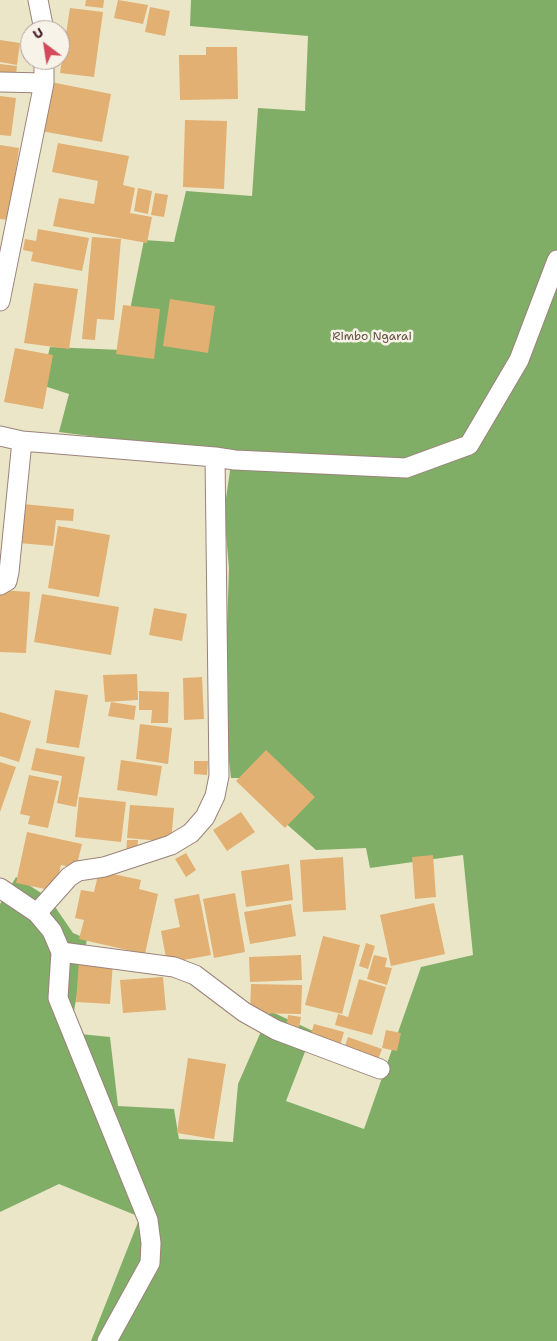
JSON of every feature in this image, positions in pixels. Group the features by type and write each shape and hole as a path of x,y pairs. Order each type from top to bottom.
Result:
{"street":[{"path":"38,0 43,20"},
{"path":"0,301 44,83 44,70"},
{"path":"0,82 44,83"},
{"path":"0,436 22,441 215,456 235,460 406,468 469,444 519,360 557,260"},
{"path":"0,585 7,581 9,572 22,441"},
{"path":"37,913 70,877 78,871 104,867 172,845 191,833 205,817 215,796 219,776 215,456"},
{"path":"0,888 37,913 52,931 61,952 58,998 148,1220 152,1243 150,1262 107,1341"},
{"path":"61,952 174,967 195,976 244,1012 276,1030 380,1069"}],"green space":[{"name":"Rimbo Ngarai","path":"191,0 557,0 557,1341 91,1341 140,1217 59,1184 0,1212 0,904 16,877 49,898 73,933 87,939 70,1033 110,1037 118,1106 174,1109 179,1139 233,1142 238,1084 270,1011 313,1031 286,1101 364,1129 421,967 473,955 463,855 370,868 366,848 316,850 283,821 241,778 231,778 224,716 229,568 224,512 232,457 189,449 59,432 69,394 41,385 50,347 122,350 144,240 174,242 186,191 252,196 258,108 305,111 308,36 190,26"}],"building":[{"path":"86,0 104,0 103,8 85,6"},
{"path":"118,0 148,5 143,24 114,18"},
{"path":"150,7 170,11 165,36 145,32"},
{"path":"70,8 103,12 94,77 60,73 60,70 70,70 70,20 68,20"},
{"path":"0,40 20,43 17,65 0,62"},
{"path":"206,47 237,47 238,99 180,100 179,55 206,55"},
{"path":"0,64 17,66 16,75 0,73"},
{"path":"51,82 111,94 102,142 41,131"},
{"path":"0,96 16,98 11,136 0,135"},
{"path":"185,120 227,121 224,189 183,187"},
{"path":"58,143 129,156 123,185 135,188 130,213 152,217 147,243 53,226 59,198 94,204 98,181 52,172"},
{"path":"0,145 19,148 9,220 0,219"},
{"path":"138,188 152,191 148,214 134,211"},
{"path":"155,193 168,195 164,217 151,215"},
{"path":"38,229 89,238 82,271 31,261 33,252 23,250 25,239 36,241"},
{"path":"92,237 121,239 114,320 97,319 95,340 82,339"},
{"path":"34,283 78,289 69,349 24,343"},
{"path":"170,299 215,306 208,353 163,346"},
{"path":"123,305 160,309 154,359 116,354"},
{"path":"15,348 53,355 43,409 4,402"},
{"path":"23,504 74,509 73,521 56,520 53,546 19,543"},
{"path":"58,526 110,535 99,597 48,588"},
{"path":"0,590 30,592 26,653 0,652"},
{"path":"42,594 119,607 111,655 34,642"},
{"path":"154,608 187,614 182,641 149,635"},
{"path":"137,674 138,700 105,702 103,675"},
{"path":"202,677 204,719 184,720 183,678"},
{"path":"55,690 88,695 79,748 46,743"},
{"path":"139,691 169,692 168,723 151,723 152,710 139,710"},
{"path":"111,702 136,706 134,720 108,716"},
{"path":"0,712 31,721 19,762 0,756"},
{"path":"140,724 172,728 168,764 136,759"},
{"path":"36,748 85,757 76,807 57,803 62,776 31,770"},
{"path":"266,750 315,797 285,828 236,781"},
{"path":"121,760 162,766 157,796 117,790"},
{"path":"194,761 208,761 207,775 194,774"},
{"path":"0,762 16,767 0,812"},
{"path":"29,775 59,781 48,828 28,824 30,816 20,814"},
{"path":"79,797 126,802 121,842 75,837"},
{"path":"130,805 174,808 171,842 127,838"},
{"path":"241,812 255,832 227,851 213,830"},
{"path":"27,832 82,844 76,868 61,865 55,891 16,883"},
{"path":"127,840 138,840 137,854 126,853"},
{"path":"186,853 196,870 186,877 175,859"},
{"path":"433,855 436,897 415,899 412,857"},
{"path":"343,857 346,910 303,912 300,860"},
{"path":"289,864 293,900 246,907 241,871"},
{"path":"99,871 141,880 139,889 158,894 145,954 79,939 84,920 75,918 81,890 94,892"},
{"path":"235,893 245,952 214,958 203,899"},
{"path":"199,894 211,955 167,963 161,931 180,927 174,899"},
{"path":"434,903 445,954 391,966 380,915"},
{"path":"291,904 296,936 250,944 244,912"},
{"path":"323,936 360,945 342,1014 305,1005"},
{"path":"366,943 375,946 368,969 359,966"},
{"path":"301,955 302,980 250,982 249,957"},
{"path":"374,955 387,958 385,967 392,968 387,985 367,979"},
{"path":"79,960 113,962 110,1004 76,1002"},
{"path":"163,977 166,1010 123,1013 120,980"},
{"path":"359,979 386,987 372,1035 335,1025 338,1014 348,1017"},
{"path":"251,984 302,985 301,1014 250,1013"},
{"path":"288,1015 301,1017 298,1033 286,1031"},
{"path":"314,1024 344,1032 339,1049 309,1040"},
{"path":"386,1030 401,1033 397,1051 382,1048"},
{"path":"348,1037 382,1049 376,1065 343,1052"},
{"path":"188,1058 226,1064 214,1139 177,1133"}]}
